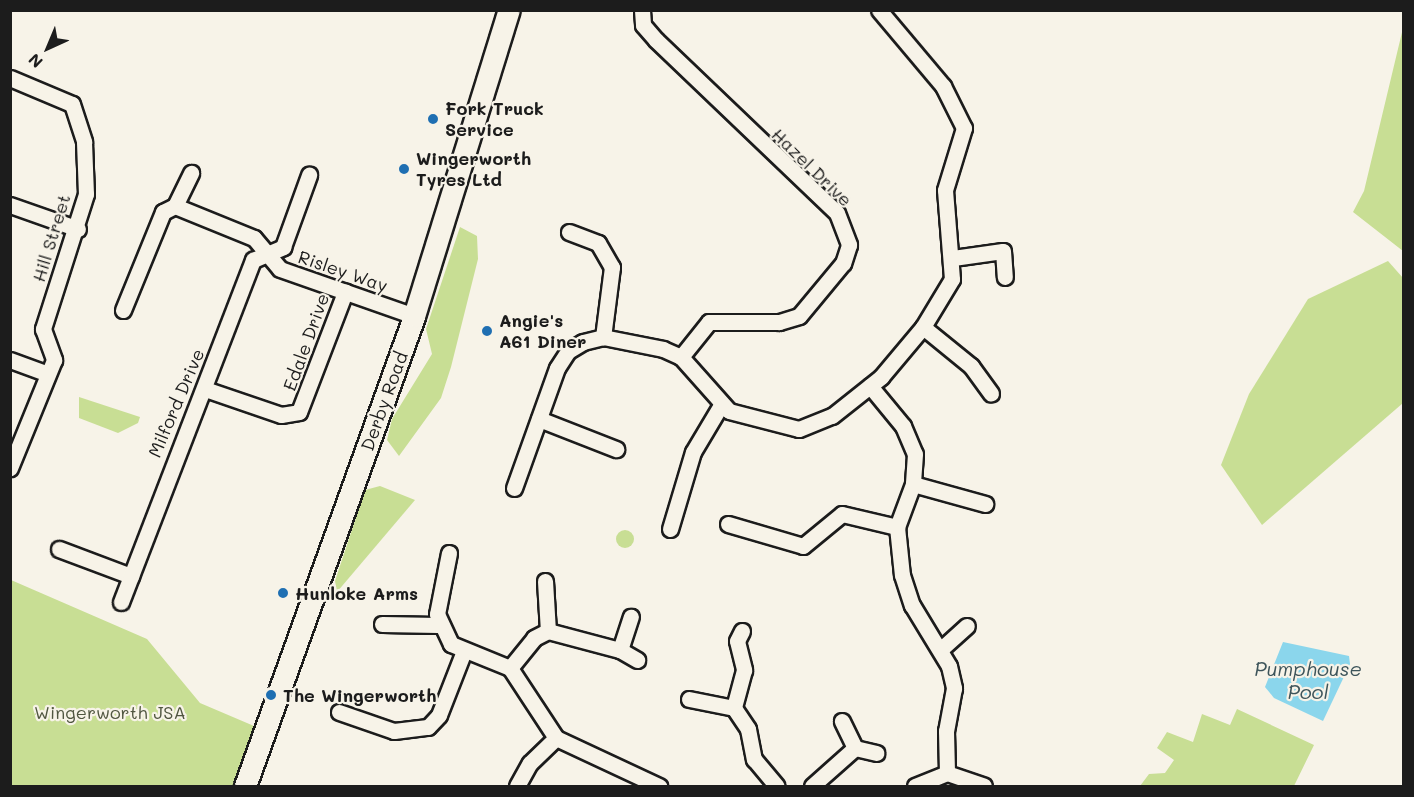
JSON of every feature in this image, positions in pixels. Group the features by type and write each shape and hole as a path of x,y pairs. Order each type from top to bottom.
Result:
{"highway":[{"name":"Derby Road","path":"245,786 414,316 509,10"}],"street":[{"name":"Hazel Drive","path":"642,10 643,25 656,40 837,213 849,246 843,263 799,316 779,322 709,322 681,357"},
{"path":"514,488 539,418 568,351 603,337 681,357 721,405 761,422 799,429 832,416 870,386 923,327 952,279 953,258 945,190 964,129 943,86 879,10"},
{"name":"Hill Street","path":"10,78 72,104 84,142 86,194 78,229 43,329 52,342 54,360 10,468"},
{"path":"123,310 163,212 175,206 191,172"},
{"name":"Milford Drive","path":"121,602 184,427 205,389 253,260 266,252 283,247 309,175"},
{"path":"10,205 78,229"},
{"name":"Risley Way","path":"175,206 254,238 280,269 414,316"},
{"path":"569,232 598,243 612,267 603,337"},
{"path":"953,258 1003,251 1005,277"},
{"name":"Edale Drive","path":"205,389 281,416 299,412 345,292"},
{"path":"923,327 971,366 992,394"},
{"path":"10,360 48,374"},
{"path":"870,386 903,426 915,454 913,484 897,527 902,574 912,604 940,650 954,688 946,730 947,773"},
{"path":"670,529 693,452 721,405"},
{"path":"539,418 616,449"},
{"path":"913,484 985,504"},
{"path":"728,525 803,546 842,514 897,527"},
{"path":"59,549 131,576"},
{"path":"438,625 449,553"},
{"path":"545,581 548,631"},
{"path":"620,650 631,617"},
{"path":"382,624 438,625 464,651 510,668 556,738 659,786"},
{"path":"940,650 968,626"},
{"path":"510,668 534,638 548,631 620,650 637,660"},
{"path":"734,708 744,670 737,641 742,631"},
{"path":"339,712 394,731 428,727 439,715 464,651"},
{"path":"689,699 734,708 748,729 754,759 777,786"},
{"path":"842,721 855,748"},
{"path":"517,786 530,763 556,738"},
{"path":"855,748 876,753"},
{"path":"812,786 855,748"},
{"path":"915,786 947,773 984,786"}],"green space":[{"path":"1403,28 1403,251 1353,212 1364,191"},
{"path":"460,227 477,236 478,259 451,367 441,398 399,456 387,440 392,419 432,354 426,329"},
{"path":"1388,261 1403,278 1403,403 1262,525 1221,465 1249,394 1308,299"},
{"path":"79,397 140,417 138,423 118,433 79,418"},
{"path":"380,486 415,500 337,592 335,581 365,490"},
{"path":"625,530 631,533 634,539 631,545 625,548 619,545 616,539 619,533"},
{"name":"Wingerworth JSA","path":"11,580 147,639 200,703 254,726 233,786 11,786"},
{"path":"1237,709 1314,745 1294,786 1140,786 1149,774 1165,773 1174,760 1157,748 1167,732 1193,742 1202,714 1230,725"}],"water":[{"name":"Pumphouse Pool","path":"1283,642 1349,656 1350,664 1323,721 1274,698 1265,687"}],"place":[{"name":"Fork Truck Service","path":"433,119"},
{"name":"Wingerworth Tyres Ltd","path":"404,169"},
{"name":"Angie's A61 Diner","path":"487,331"},
{"name":"Hunloke Arms","path":"283,593"},
{"name":"The Wingerworth","path":"271,695"}]}
